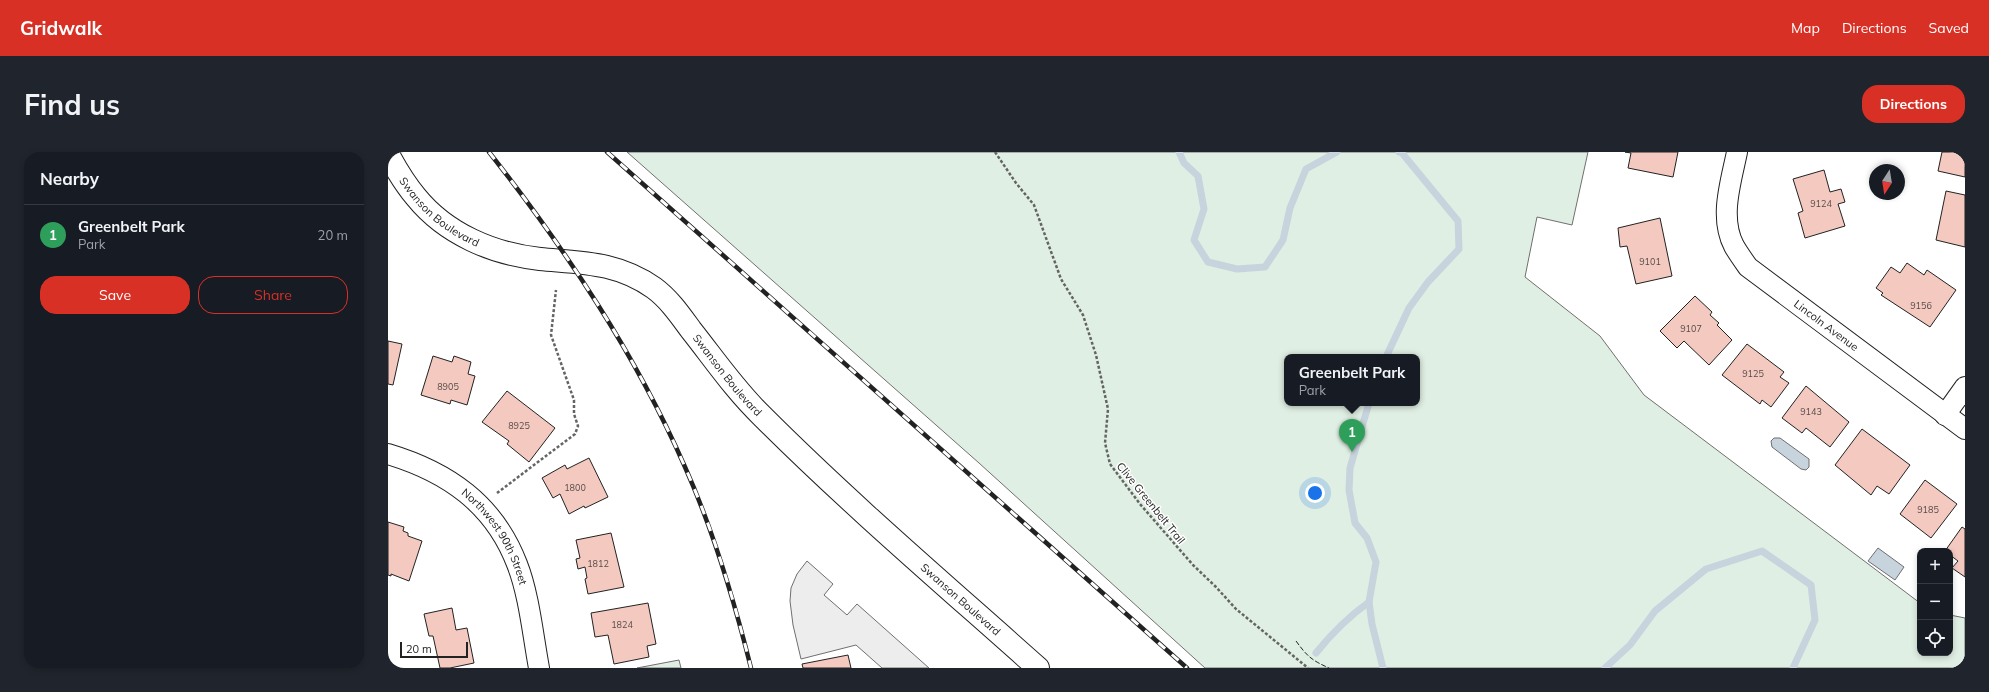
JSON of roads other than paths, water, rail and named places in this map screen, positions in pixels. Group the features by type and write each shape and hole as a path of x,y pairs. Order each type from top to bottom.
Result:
{"street":[{"name":"Lincoln Avenue","path":"1737,152 1727,197 1727,220 1733,245 1748,267 1965,429"},
{"name":"Swanson Boulevard","path":"388,154 417,199 444,222 475,242 516,256 593,263 635,276 656,290 678,313 760,415 877,524 1038,668"},
{"path":"1945,415 1965,388"},
{"name":"Northwest 90th Street","path":"388,454 416,462 442,475 466,492 482,508 504,538 518,564 539,668"}],"waterway":[{"path":"1179,152 1184,163 1198,176 1204,209 1194,240 1208,262 1237,269 1265,267 1283,240 1290,208 1306,169 1337,152"},
{"path":"1387,354 1409,308 1428,282 1459,249 1458,221 1402,153 1399,152"},
{"path":"1368,406 1350,468 1349,490 1355,523 1367,538 1376,562 1369,602 1372,624 1383,668"},
{"path":"1605,668 1630,645 1655,611 1706,569 1762,551 1811,585 1815,620 1793,668"},
{"path":"1316,653 1354,613 1369,602"}],"railway":[{"path":"489,152 572,265 621,343 644,383 685,467 705,516 738,617 751,668"},
{"path":"607,152 1187,668"}],"place":[{"name":"Greenbelt Park","path":"1352,452"}]}
